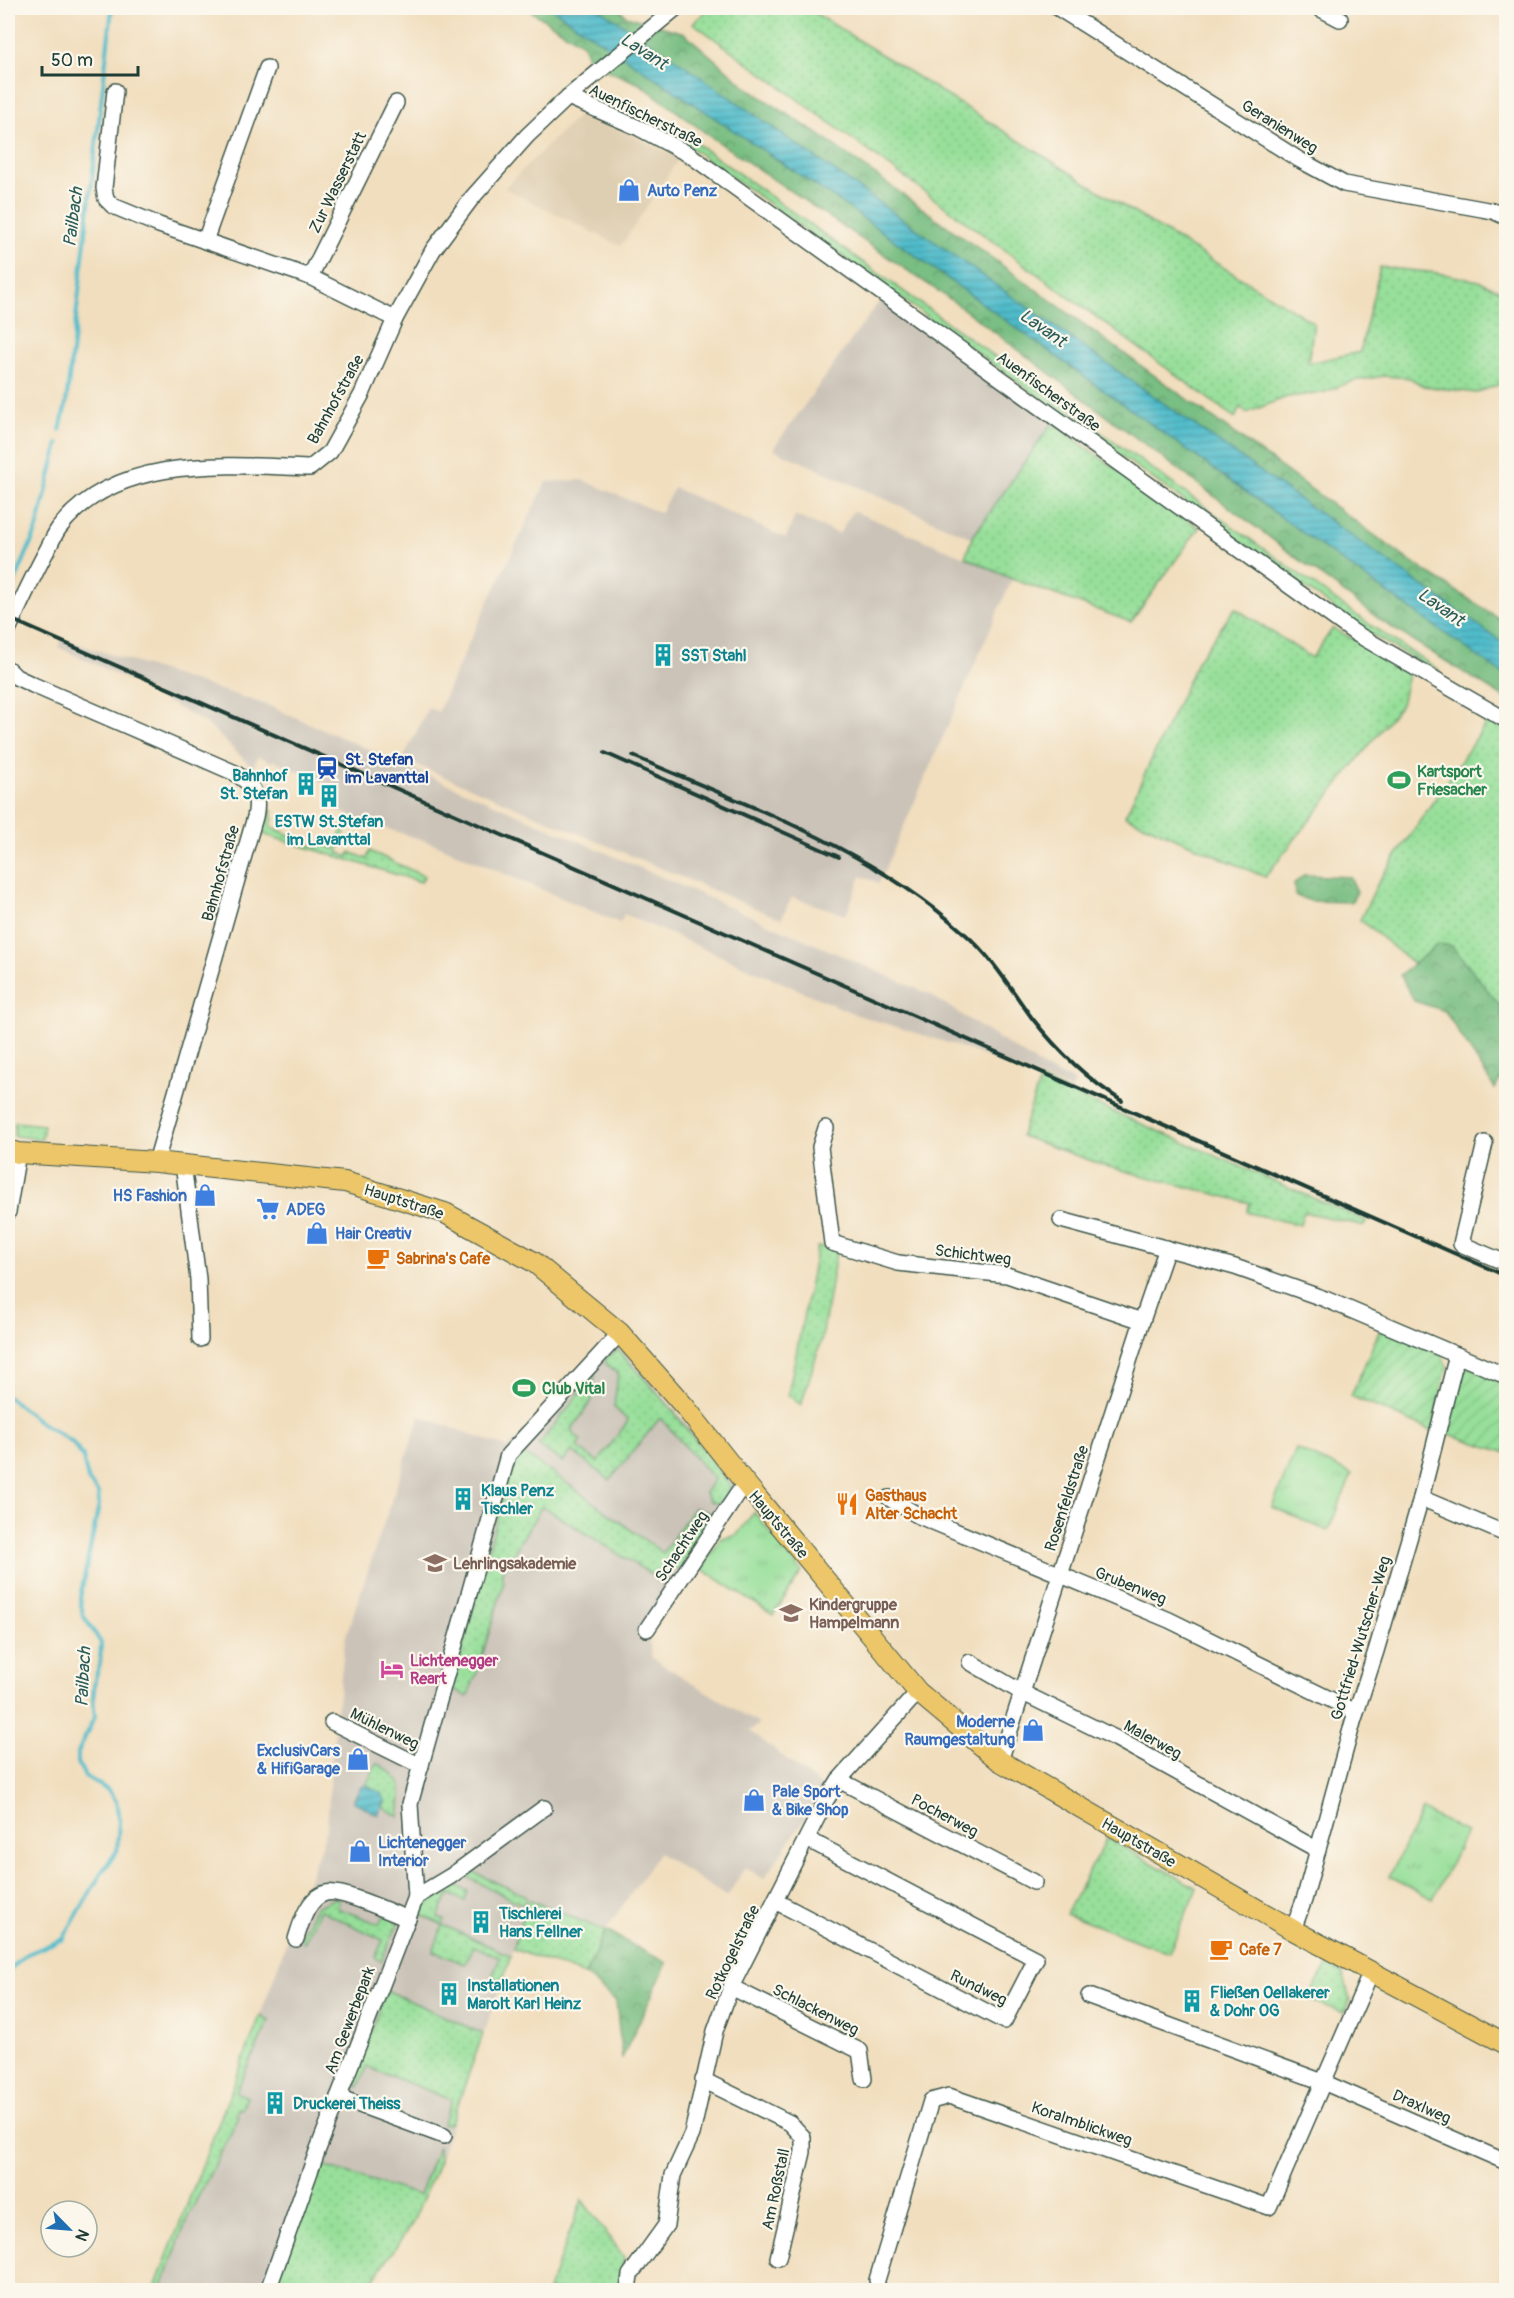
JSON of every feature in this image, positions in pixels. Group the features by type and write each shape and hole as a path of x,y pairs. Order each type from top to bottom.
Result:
{"main road":[{"name":"Hauptstraße","path":"13,1151 183,1164 345,1182 445,1213 534,1263 620,1333 685,1407 918,1692 1000,1761 1293,1930 1506,2044"}],"street":[{"name":"Bahnhofstraße","path":"8,630 59,528 90,498 133,478 174,470 240,466 310,468 330,452 362,394 395,319 433,250 471,199 527,136 568,97 676,8"},
{"name":"Geranienweg","path":"1058,8 1298,159 1344,184 1493,211 1506,217"},
{"path":"1318,8 1340,19"},
{"path":"205,241 267,68"},
{"path":"115,91 104,188 106,199 113,206 159,225 310,277 395,319"},
{"name":"Auenfischerstraße","path":"568,97 639,128 690,155 1355,633 1506,720"},
{"name":"Zur Wasserstatt","path":"310,277 396,103"},
{"name":"Bahnhofstraße","path":"8,669 27,682 235,773 248,782 254,791 257,804 255,817 156,1162"},
{"name":"Schichtweg","path":"826,1128 820,1147 832,1243 898,1263 1007,1275 1142,1321"},
{"path":"1485,1143 1461,1244 1506,1263"},
{"path":"8,1212 13,1151"},
{"path":"183,1164 198,1279 200,1339"},
{"path":"1061,1220 1235,1267 1325,1299 1506,1376"},
{"name":"Rosenfeldstraße","path":"1000,1761 1167,1248"},
{"name":"Am Gewerbepark","path":"268,2290 338,2097 416,1897 410,1804 508,1455 620,1333"},
{"name":"Gottfried-Wutscher-Weg","path":"1293,1930 1304,1900 1356,1712 1421,1498 1457,1355"},
{"name":"Schachtweg","path":"647,1629 745,1483"},
{"name":"Grubenweg","path":"889,1498 919,1516 1169,1620 1356,1712"},
{"path":"1421,1498 1506,1534"},
{"name":"Malerweg","path":"970,1662 1021,1692 1117,1739 1318,1850"},
{"name":"Rotkogelstraße","path":"628,2290 630,2275 666,2225 673,2175 692,2134 715,2031 731,1987 839,1780 918,1692"},
{"name":"Mühlenweg","path":"332,1722 421,1766"},
{"name":"Pocherweg","path":"839,1780 1034,1882"},
{"path":"416,1897 451,1876 544,1808"},
{"name":"Rundweg","path":"777,1902 1004,2021 1036,1959 807,1839"},
{"path":"296,1939 302,1921 312,1903 326,1893 340,1893 408,1919"},
{"name":"Koralmblickweg","path":"877,2280 931,2101 949,2096 1269,2207 1371,1972"},
{"name":"Schlackenweg","path":"731,1987 860,2051 864,2079"},
{"path":"1089,1996 1323,2082"},
{"name":"Am Roßstall","path":"703,2080 790,2123 803,2137 803,2152 778,2258"},
{"name":"Draxlweg","path":"1323,2082 1506,2162"},
{"path":"338,2097 444,2136"}],"shaded area":[{"path":"580,114 601,120 679,158 621,246 504,188"},
{"path":"881,299 1052,423 972,538 773,449"},
{"path":"582,480 660,513 674,488 786,538 795,516 839,534 853,511 1012,579 879,883 861,876 846,915 792,897 781,919 403,759 428,708 438,712 546,482"},
{"path":"62,639 267,705 929,994 1046,1069 1075,1082 1072,1090 955,1045 857,1015 624,914 620,923 435,844 363,821 335,809 343,791 273,760 272,762 258,756 253,768 207,724 132,682 58,647"},
{"path":"613,1341 646,1375 741,1490 647,1629 652,1658 759,1724 750,1731 825,1789 764,1879 745,1867 727,1897 659,1853 605,1931 528,1899 513,1949 439,2161 412,2224 366,2290 154,2290 260,2016 327,1829 331,1767 345,1639 420,1416 508,1448"}],"green space":[{"path":"526,8 551,8 849,208 1506,676 1506,699 1383,622 954,302 711,137 640,84 590,63 583,44"},
{"path":"598,8 618,8 626,16 684,33 750,90 818,134 1031,286 1414,564 1506,623 1506,645"},
{"path":"710,8 807,8 1314,323 1308,363 1360,352 1380,267 1438,273 1479,281 1506,293 1506,382 1476,393 1423,386 1410,378 1384,376 1353,381 1322,393 1287,397 1246,413 1240,407 1235,418 693,23"},
{"path":"633,109 682,133 1376,629 1439,670 1437,672 1367,632 676,137 630,116"},
{"path":"1052,423 1199,528 1131,622 1012,579 965,557 972,538"},
{"path":"1235,608 1312,658 1333,628 1409,670 1401,705 1265,877 1125,816 1198,660"},
{"path":"1490,718 1506,728 1506,1035 1500,1005 1438,944 1414,964 1360,920 1379,881"},
{"path":"271,810 273,818 270,826 318,848 320,843 334,849 343,827 347,826 338,852 348,857 350,852 367,859 370,851 424,876 421,882 262,834"},
{"path":"1304,875 1350,877 1357,892 1351,902 1311,901 1296,896 1294,884"},
{"path":"1438,944 1452,946 1500,1005 1506,1035 1506,1068 1495,1089 1445,1011 1414,1001 1400,975"},
{"path":"1040,1080 1367,1221 1364,1226 1304,1212 1300,1225 1253,1214 1247,1212 1250,1203 1109,1167 1021,1136"},
{"path":"15,1122 44,1125 42,1139 14,1136"},
{"path":"817,1247 837,1247 822,1338 801,1405 788,1395"},
{"path":"1381,1327 1441,1354 1447,1366 1432,1431 1351,1396"},
{"path":"618,1350 670,1407 730,1485 727,1497 717,1504 710,1501 705,1493 714,1479 660,1418 610,1480 572,1451 563,1462 538,1445 595,1371 592,1400 571,1431 581,1441 577,1447 598,1462 628,1421 614,1407 618,1373 606,1364 606,1358"},
{"path":"1470,1367 1506,1383 1506,1453 1443,1432 1460,1371"},
{"path":"1296,1449 1352,1474 1328,1531 1272,1507"},
{"path":"520,1451 663,1553 694,1508 713,1514 680,1570 671,1565 660,1580 542,1506 501,1574 504,1582 478,1670 467,1697 452,1688 510,1469"},
{"path":"754,1512 802,1572 773,1615 702,1569 721,1538 737,1535"},
{"path":"377,1763 398,1780 401,1791 399,1817 383,1807 385,1801 366,1785"},
{"path":"1422,1810 1466,1832 1433,1899 1389,1877"},
{"path":"1107,1838 1197,1888 1169,1953 1066,1914"},
{"path":"471,1871 526,1896 523,1905 465,1876"},
{"path":"450,1883 468,1891 465,1901 449,1894 438,1917 445,1920 443,1925 417,1913"},
{"path":"335,1898 340,1899 337,1908 379,1924 384,1915 399,1922 381,1961 375,1958 383,1940 320,1910 304,1943 301,1937 316,1907"},
{"path":"528,1899 605,1931 585,1975 513,1949"},
{"path":"443,1925 511,1956 502,1981 492,1977 500,1958 474,1946 465,1964 433,1951"},
{"path":"606,1931 667,1963 622,2058 616,2001 585,1975"},
{"path":"1328,1965 1343,1973 1350,1999 1344,2013 1307,1999"},
{"path":"386,1990 483,2034 451,2123 442,2125 452,2100 367,2067 358,2088 354,2082"},
{"path":"260,2016 269,2021 236,2092 247,2097 242,2109 239,2108 236,2115 239,2117 187,2219 161,2290 154,2290"},
{"path":"438,2146 439,2161 412,2224 366,2290 273,2290 320,2165 419,2195"},
{"path":"582,2200 624,2257 619,2290 548,2290"}],"water":[{"name":"Lavant","path":"551,8 598,8 677,60 1506,645 1506,676 849,208"},
{"path":"366,1785 382,1793 385,1801 378,1815 353,1801 361,1787"}],"waterway":[{"name":"Pailbach","path":"60,430 66,404 112,8"},
{"name":"Pailbach","path":"8,598 37,529 58,444"},
{"name":"Pailbach","path":"8,1397 41,1423 71,1441 83,1457 88,1480 98,1493 99,1505 80,1598 83,1615 101,1643 100,1664 95,1679 93,1699 95,1716 78,1752 78,1764 85,1776 108,1790 116,1801 119,1820 117,1851 102,1872 63,1939 25,1955 8,1972"}],"railway":[{"path":"8,618 1506,1276"},
{"path":"605,753 839,857"},
{"path":"633,756 806,831 889,877 928,903 984,953 1032,1018 1062,1053 1085,1074 1122,1101"}],"place":[{"name":"Auto Penz","path":"629,190"},
{"name":"SST Stahl","path":"663,655"},
{"name":"St. Stefan im Lavanttal","path":"327,768"},
{"name":"Kartsport Friesacher","path":"1399,780"},
{"name":"Bahnhof St. Stefan","path":"306,784"},
{"name":"ESTW St.Stefan im Lavanttal","path":"329,796"},
{"name":"HS Fashion","path":"205,1195"},
{"name":"ADEG","path":"268,1209"},
{"name":"Hair Creativ","path":"317,1233"},
{"name":"Sabrina's Cafe","path":"378,1258"},
{"name":"Club Vital","path":"524,1388"},
{"name":"Klaus Penz Tischler","path":"463,1499"},
{"name":"Gasthaus Alter Schacht","path":"847,1504"},
{"name":"Lehrlingsakademie","path":"435,1563"},
{"name":"Kindergruppe Hampelmann","path":"791,1613"},
{"name":"Lichtenegger Reart","path":"392,1669"},
{"name":"Moderne Raumgestaltung","path":"1033,1730"},
{"name":"ExclusivCars & HifiGarage","path":"358,1759"},
{"name":"Pale Sport & Bike Shop","path":"754,1800"},
{"name":"Lichtenegger Interior","path":"360,1851"},
{"name":"Tischlerei Hans Fellner","path":"481,1922"},
{"name":"Cafe 7","path":"1221,1949"},
{"name":"Installationen Marolt Karl Heinz","path":"449,1994"},
{"name":"Fließen Oellakerer & Dohr OG","path":"1192,2001"},
{"name":"Druckerei Theiss","path":"275,2103"}]}
